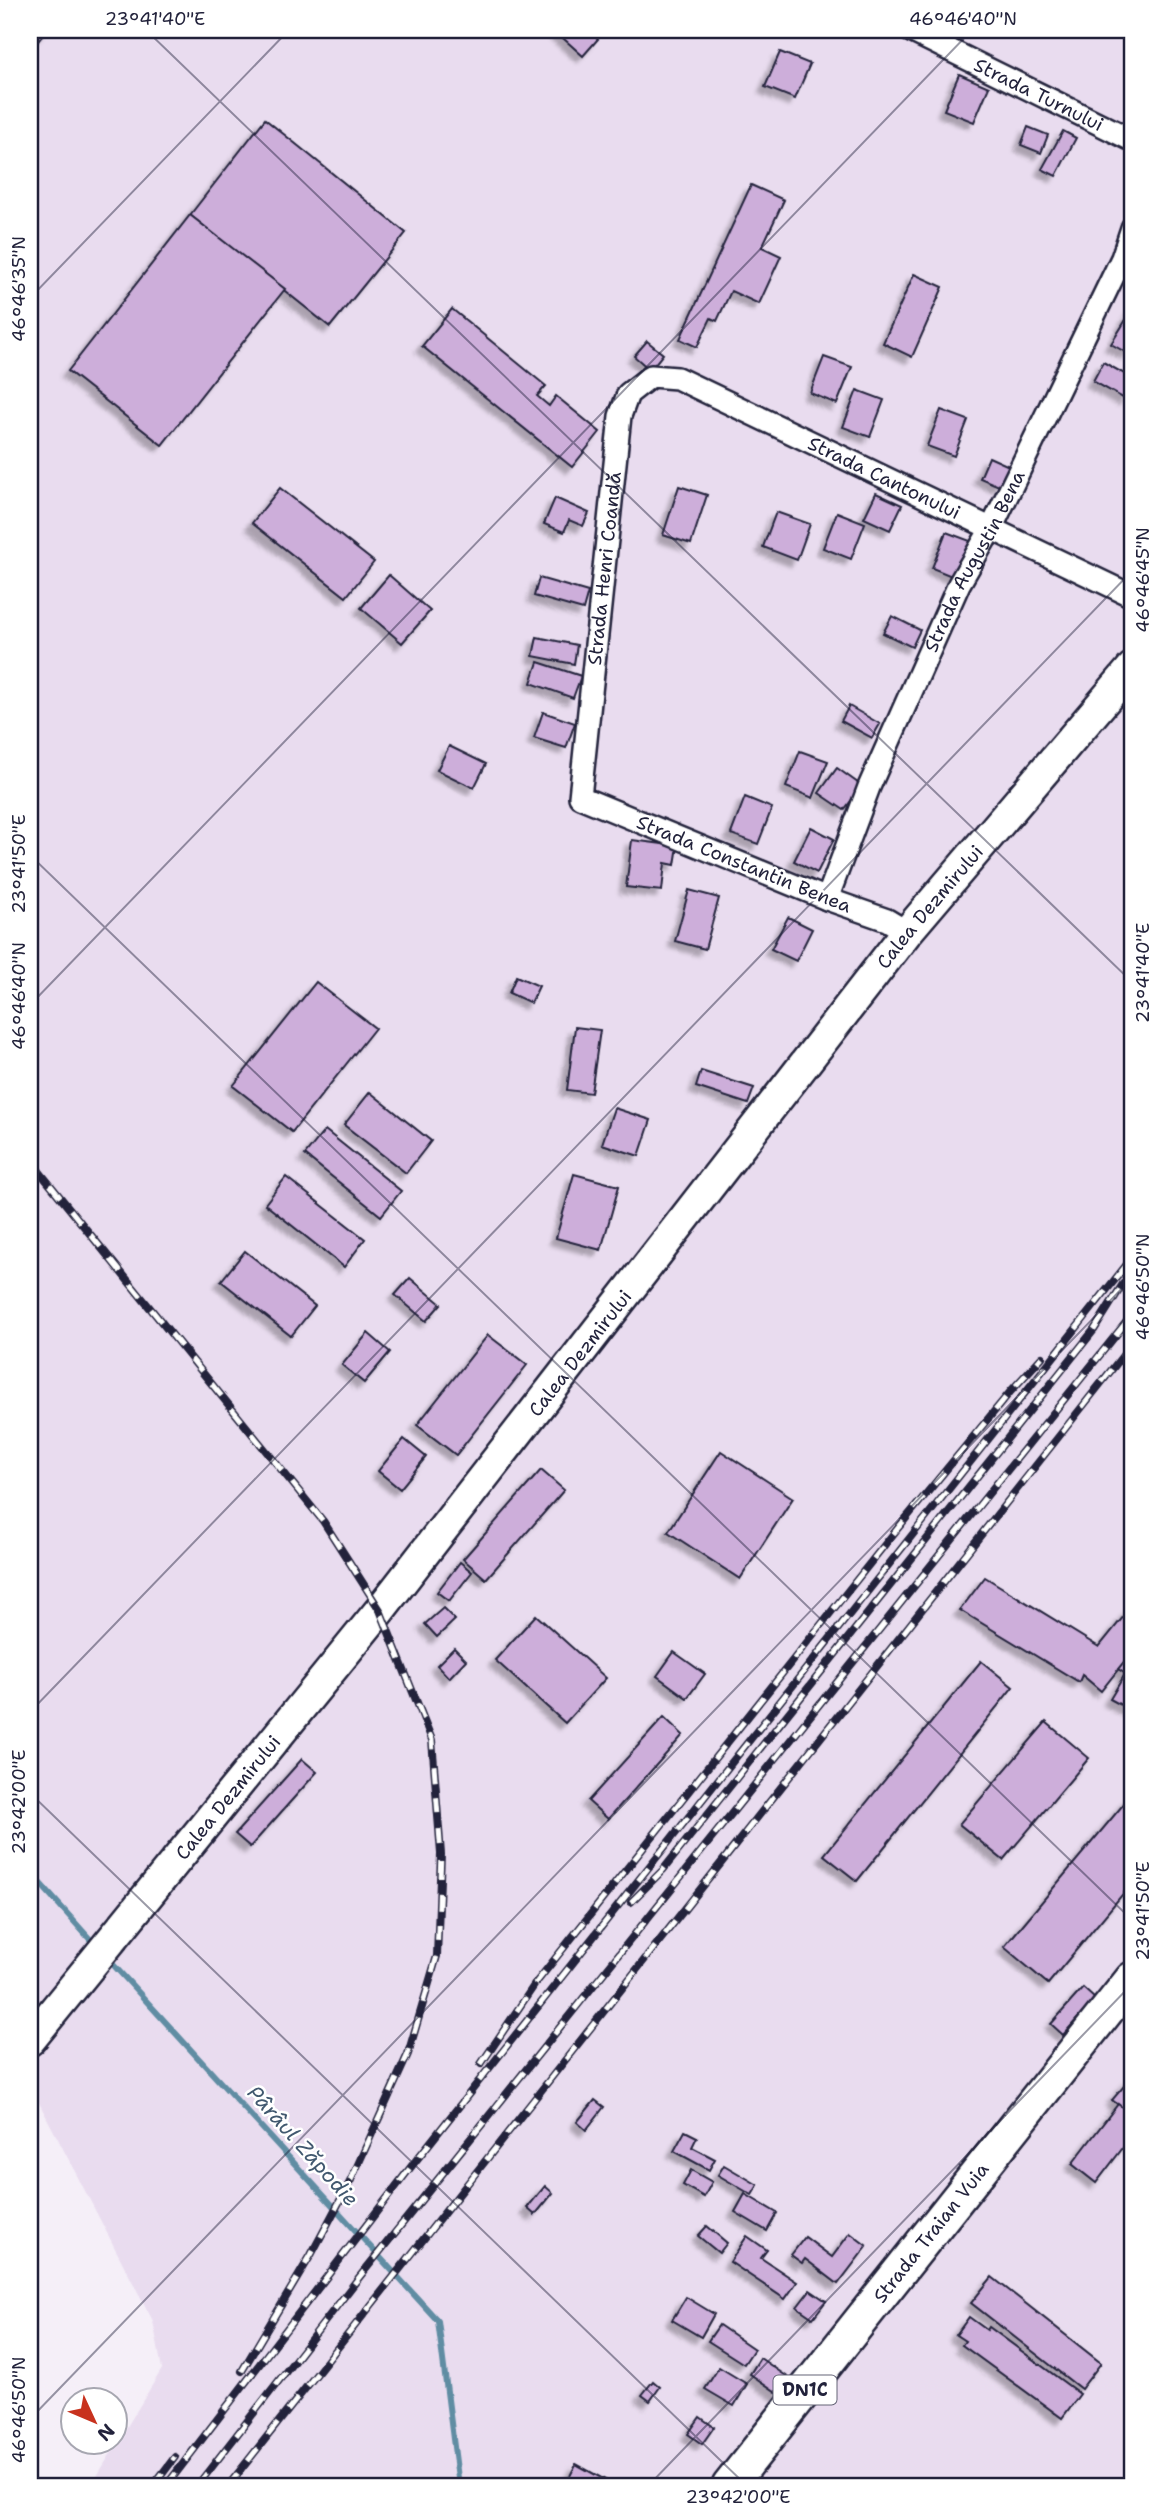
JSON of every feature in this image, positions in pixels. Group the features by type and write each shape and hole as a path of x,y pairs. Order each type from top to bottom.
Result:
{"main road":[{"name":"Calea Dezmirului","path":"34,2035 380,1610 907,932 1132,668"},
{"name":"Strada Traian Vuia","path":"729,2486 1132,1979"}],"street":[{"name":"Strada Turnului","path":"909,30 1132,140"},
{"name":"Strada Augustin Bena","path":"827,899 869,787 954,597 991,529 1122,258 1132,229"},
{"name":"Strada Henri Coandă","path":"580,797 620,416 628,394 651,376 677,378"},
{"name":"Strada Cantonului","path":"677,378 1132,596"},
{"name":"Strada Constantin Benea","path":"580,797 827,899 887,920 907,932"}],"shaded area":[{"path":"30,30 1132,30 1132,2486 91,2486 109,2456 130,2456 130,2422 162,2369 153,2321 36,2097 30,2092"}],"building":[{"path":"30,30 47,30 30,51"},
{"path":"554,30 589,30 598,39 583,56"},
{"path":"780,52 810,64 795,99 765,87"},
{"path":"959,74 989,87 974,122 944,110"},
{"path":"265,119 406,233 330,327 190,215"},
{"path":"1028,127 1048,135 1041,153 1021,145"},
{"path":"1063,131 1076,138 1056,176 1042,169"},
{"path":"751,185 784,200 762,247 781,256 759,304 731,291 717,321 711,318 697,347 680,339"},
{"path":"190,215 285,289 162,445 68,371"},
{"path":"914,274 943,287 912,357 883,343"},
{"path":"452,309 546,386 537,396 549,406 556,396 600,432 572,467 422,346"},
{"path":"1132,310 1132,344 1127,353 1111,344"},
{"path":"647,341 663,354 650,370 634,356"},
{"path":"824,357 852,367 837,404 810,393"},
{"path":"1103,362 1132,378 1132,385 1125,399 1093,381"},
{"path":"857,390 884,400 870,437 843,427"},
{"path":"941,410 968,420 954,456 927,446"},
{"path":"989,457 1009,466 999,486 980,478"},
{"path":"679,486 707,495 691,544 663,535"},
{"path":"280,488 374,562 346,597 252,523"},
{"path":"876,493 902,505 890,530 864,518"},
{"path":"555,498 589,513 583,526 569,520 564,532 544,524"},
{"path":"776,512 810,524 797,560 763,547"},
{"path":"837,512 865,523 851,559 823,548"},
{"path":"946,532 973,542 959,579 932,568"},
{"path":"389,575 430,611 402,643 361,608"},
{"path":"539,578 588,592 583,610 534,596"},
{"path":"892,616 920,630 912,647 883,633"},
{"path":"537,637 577,645 574,664 533,656"},
{"path":"538,662 581,676 573,698 531,683"},
{"path":"849,706 880,724 872,738 841,721"},
{"path":"543,712 575,723 566,748 534,738"},
{"path":"449,746 486,764 474,788 437,770"},
{"path":"800,751 828,761 813,798 786,787"},
{"path":"837,768 862,786 844,810 819,793"},
{"path":"745,797 772,808 758,844 731,834"},
{"path":"811,827 834,839 817,873 794,861"},
{"path":"632,840 678,846 675,865 665,863 662,891 626,887"},
{"path":"689,890 719,898 705,949 675,941"},
{"path":"788,917 812,929 796,961 771,949"},
{"path":"516,976 539,986 531,1003 509,993"},
{"path":"316,982 375,1028 292,1132 233,1086"},
{"path":"575,1027 600,1030 591,1093 567,1090"},
{"path":"701,1071 754,1088 748,1104 696,1087"},
{"path":"370,1092 431,1141 406,1173 344,1125"},
{"path":"614,1108 651,1120 639,1156 602,1144"},
{"path":"325,1130 401,1191 381,1216 305,1155"},
{"path":"574,1174 619,1186 601,1250 556,1238"},
{"path":"286,1177 365,1239 344,1267 265,1204"},
{"path":"245,1251 315,1306 291,1336 221,1281"},
{"path":"410,1278 441,1304 426,1321 395,1295"},
{"path":"368,1333 390,1352 364,1383 342,1365"},
{"path":"488,1335 527,1365 456,1455 417,1425"},
{"path":"404,1439 426,1457 400,1489 378,1471"},
{"path":"721,1451 793,1498 740,1579 668,1532"},
{"path":"541,1470 564,1490 486,1579 463,1559"},
{"path":"460,1562 472,1572 449,1601 437,1592"},
{"path":"985,1577 1099,1647 1132,1606 1132,1652 1101,1691 1082,1675 1079,1682 960,1610"},
{"path":"443,1608 455,1620 437,1637 425,1624"},
{"path":"536,1615 606,1678 565,1723 495,1660"},
{"path":"454,1648 466,1660 449,1678 437,1665"},
{"path":"674,1652 705,1674 687,1698 657,1676"},
{"path":"1132,1652 1132,1678 1118,1669"},
{"path":"981,1661 1013,1687 857,1881 824,1855"},
{"path":"1125,1674 1132,1678 1132,1711 1110,1699"},
{"path":"664,1717 683,1735 608,1819 588,1801"},
{"path":"1046,1722 1089,1758 1003,1860 959,1824"},
{"path":"302,1759 317,1772 250,1847 235,1834"},
{"path":"1132,1794 1132,1883 1048,1984 1004,1947"},
{"path":"1083,1988 1095,1999 1063,2035 1051,2024"},
{"path":"1130,2079 1132,2081 1132,2115 1112,2100"},
{"path":"595,2100 604,2107 586,2130 577,2122"},
{"path":"1118,2104 1132,2115 1132,2136 1096,2183 1072,2164"},
{"path":"685,2131 697,2137 692,2147 715,2159 709,2170 674,2151"},
{"path":"724,2165 758,2185 752,2195 718,2175"},
{"path":"691,2170 712,2182 704,2197 683,2185"},
{"path":"545,2186 553,2193 535,2215 527,2208"},
{"path":"745,2194 777,2213 767,2231 735,2212"},
{"path":"707,2226 727,2243 719,2253 698,2236"},
{"path":"850,2233 867,2246 838,2284 805,2259 802,2263 791,2255 805,2237 832,2257"},
{"path":"747,2236 767,2250 761,2258 797,2282 785,2299 730,2262"},
{"path":"992,2277 1101,2363 1081,2389 971,2303"},
{"path":"810,2290 826,2301 813,2318 797,2307"},
{"path":"686,2297 714,2314 701,2337 672,2320"},
{"path":"969,2317 987,2330 989,2327 1080,2394 1062,2418 962,2345 965,2341 956,2335"},
{"path":"719,2325 754,2349 744,2364 708,2341"},
{"path":"760,2358 795,2382 785,2398 750,2374"},
{"path":"719,2367 747,2384 734,2406 705,2389"},
{"path":"653,2381 660,2387 650,2401 642,2395"},
{"path":"700,2417 714,2427 702,2444 688,2434"},
{"path":"576,2464 616,2486 579,2486 568,2480"}],"waterway":[{"name":"Pârâul Zăpodie","path":"30,1872 96,1946"},
{"name":"Pârâul Zăpodie","path":"108,1959 438,2321 459,2486"}],"railway":[{"path":"30,1160 323,1521 380,1610 432,1740 441,1854 437,1956 408,2054 351,2180 311,2255 242,2371"},
{"path":"166,2486 414,2163 1132,1258"},
{"path":"631,1902 663,1870 1094,1330 1123,1284"},
{"path":"197,2486 357,2280 1132,1315"},
{"path":"228,2486 1132,1344"},
{"path":"481,2064 535,1984 898,1528 1042,1357"},
{"path":"153,2486 175,2457"}]}
